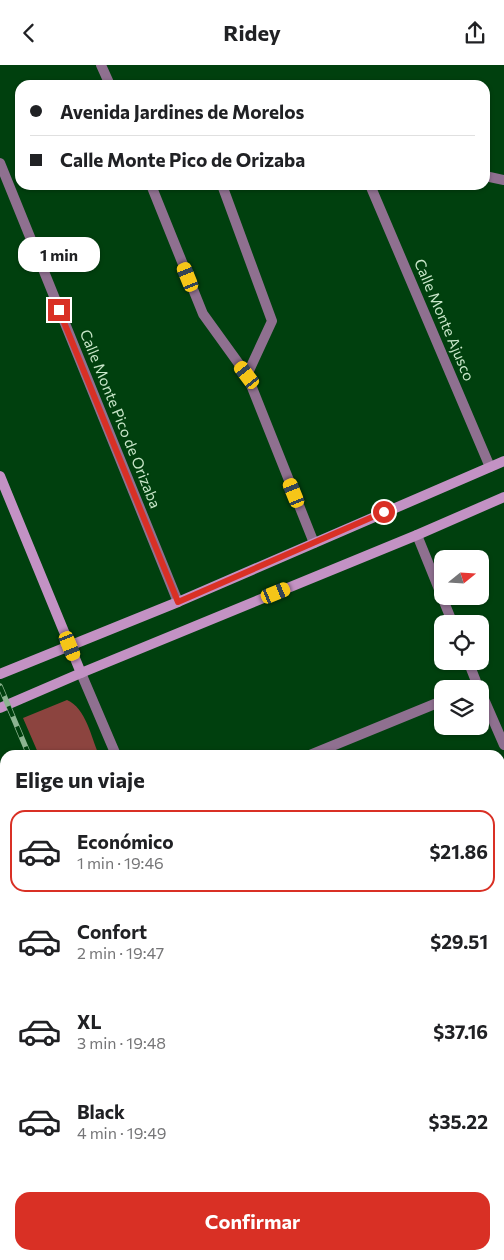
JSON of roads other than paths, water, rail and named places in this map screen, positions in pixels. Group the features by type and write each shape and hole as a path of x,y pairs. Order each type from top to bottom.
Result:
{"main road":[{"path":"0,674 178,602 504,461"},
{"path":"0,476 81,673"},
{"path":"0,708 504,497"}],"street":[{"path":"101,65 108,80"},
{"name":"Calle Monte Pico de Orizaba","path":"0,163 178,602"},
{"path":"490,177 504,181"},
{"path":"153,190 203,314 247,375 314,543"},
{"path":"224,190 272,321 247,375"},
{"name":"Calle Monte Ajusco","path":"372,190 490,467"},
{"path":"417,535 449,615"},
{"path":"81,673 114,750"},
{"path":"322,750 434,704"},
{"path":"489,713 504,745"}],"railway":[{"path":"0,686 27,750"}]}
